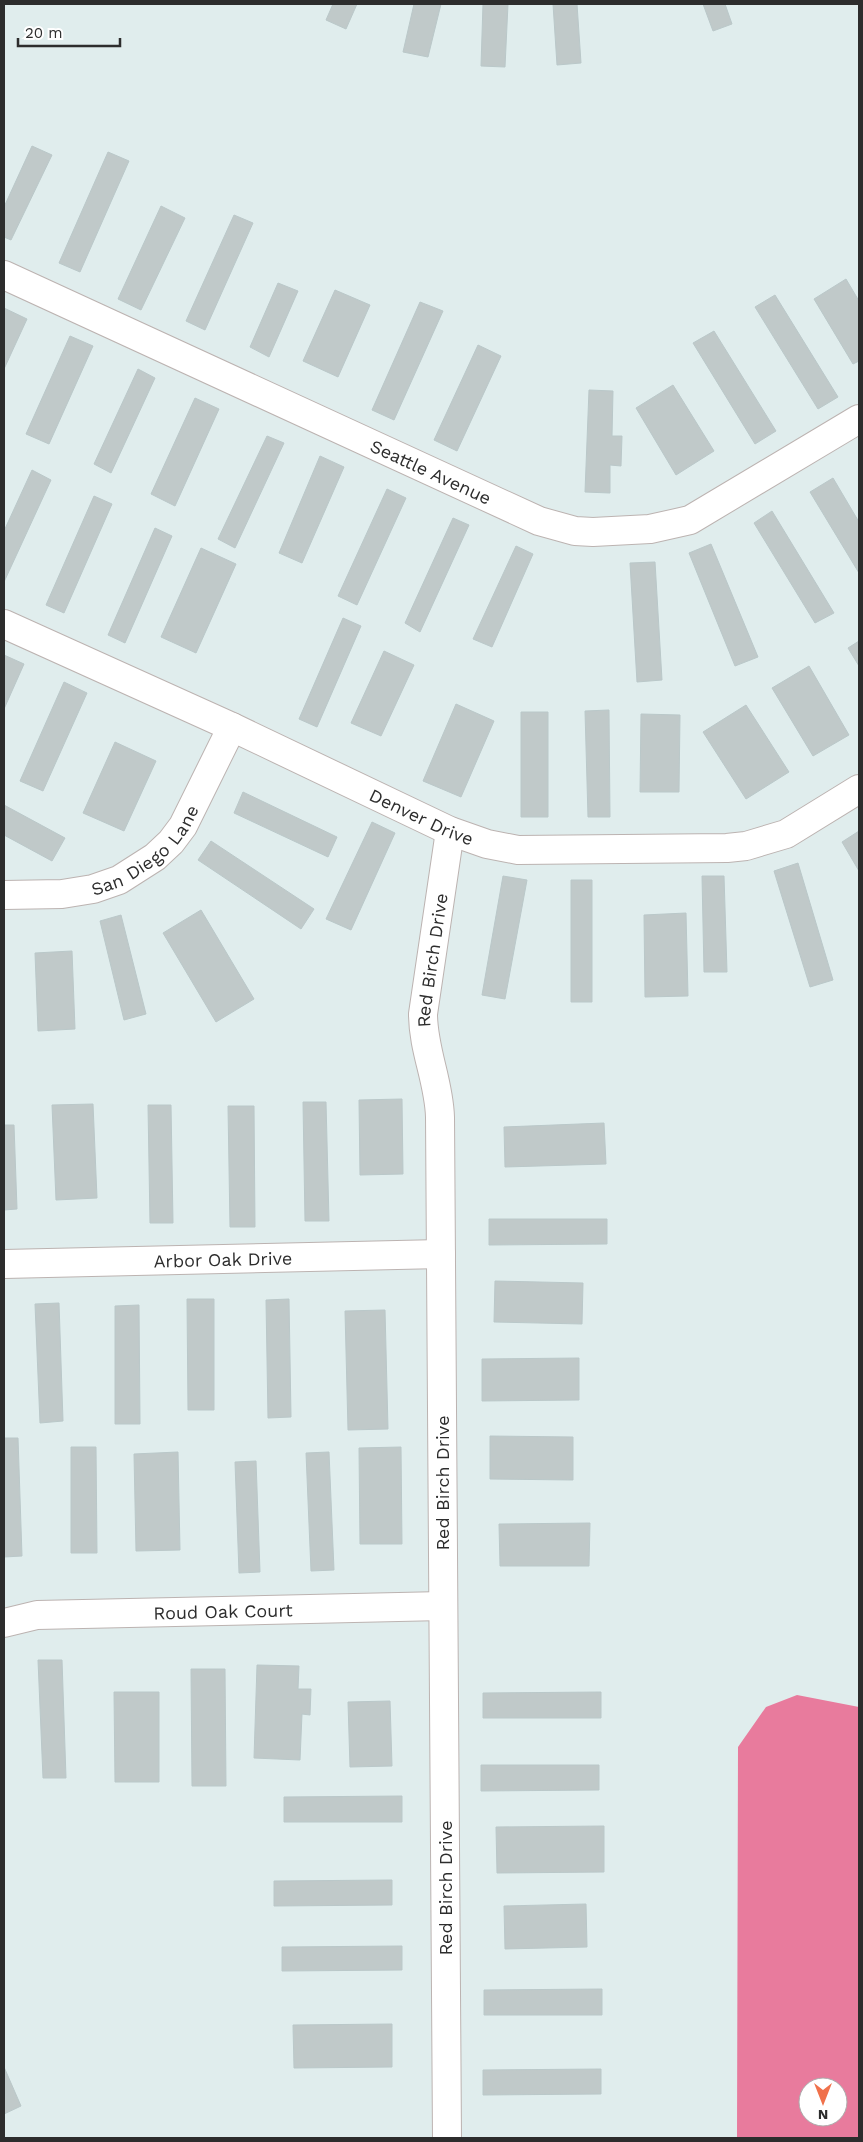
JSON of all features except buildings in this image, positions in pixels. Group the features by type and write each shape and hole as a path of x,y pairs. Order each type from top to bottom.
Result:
{"street":[{"name":"Seattle Avenue","path":"4,275 539,521 575,531 650,530 690,520 859,419"},
{"name":"Denver Drive","path":"4,624 232,727 450,831 487,844 518,850 728,848 746,846 786,834 859,789"},
{"name":"San Diego Lane","path":"4,895 62,894 93,889 119,880 155,857 183,826 232,727"},
{"name":"Red Birch Drive","path":"447,2138 440,1106 425,1042 423,1014 450,831"},
{"name":"Arbor Oak Drive","path":"4,1264 441,1254"},
{"name":"Roud Oak Court","path":"4,1623 37,1615 443,1606"}],"shaded area":[{"path":"797,1695 859,1707 859,2138 737,2138 738,1747 766,1707"}]}
